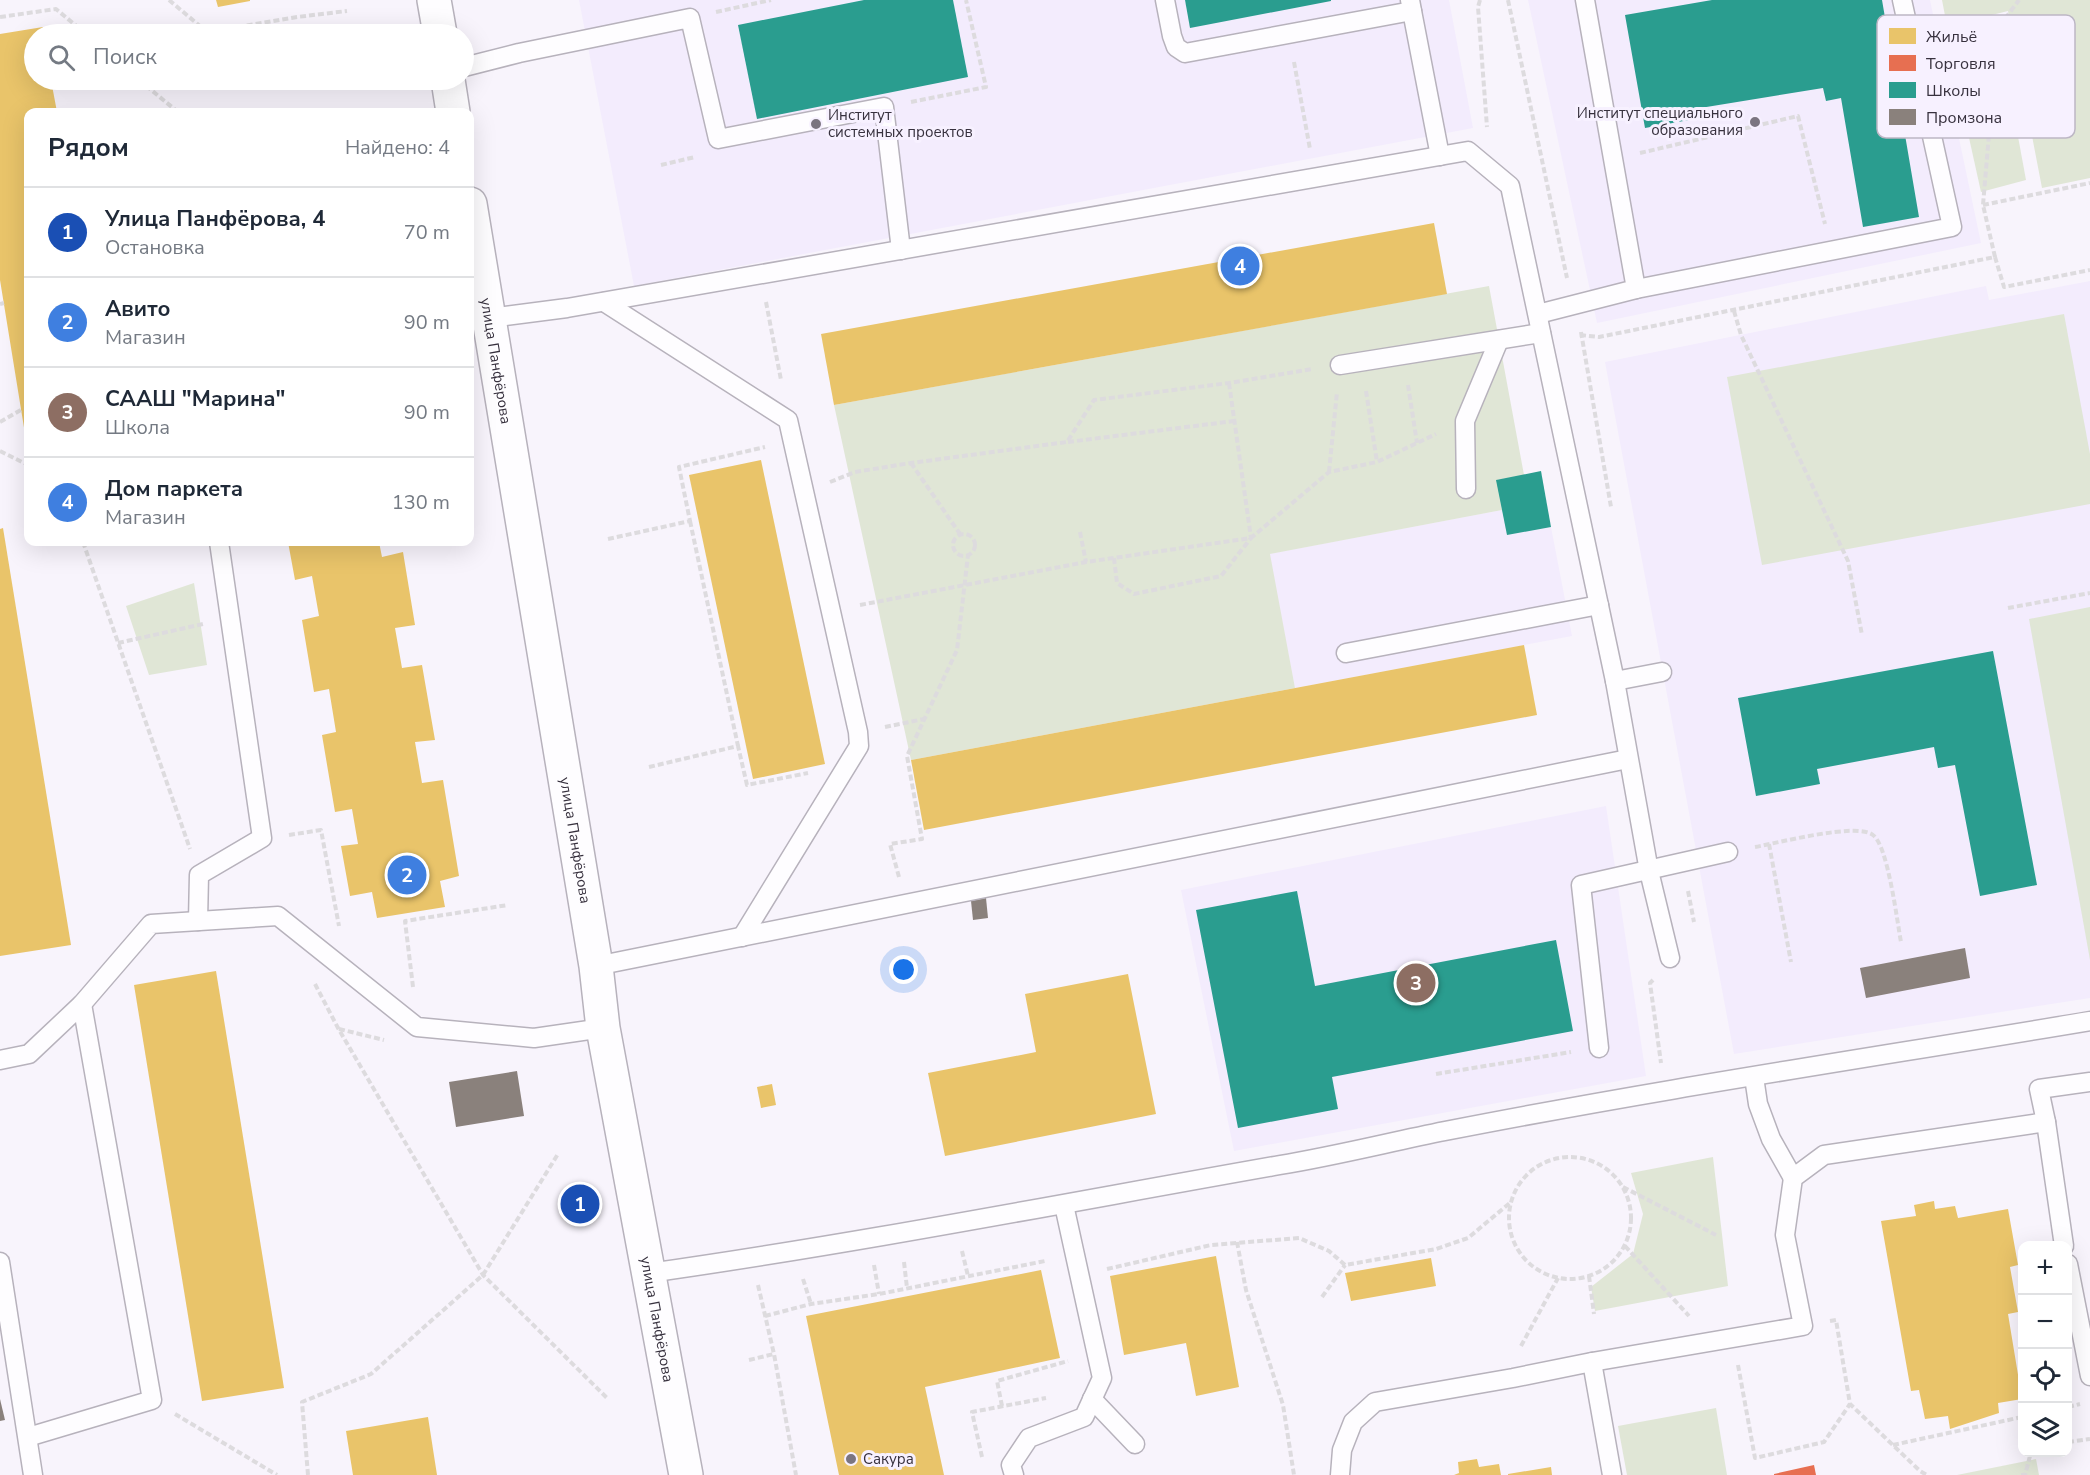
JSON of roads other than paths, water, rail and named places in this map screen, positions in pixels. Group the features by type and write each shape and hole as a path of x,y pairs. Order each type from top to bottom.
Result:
{"street":[{"path":"434,0 438,24"},
{"path":"450,90 452,108"},
{"name":"улица Панфёрова","path":"474,227 596,966 603,1028 686,1475"}],"lane":[{"path":"1165,0 1176,48 1185,53 1289,34 1411,6 1440,156"},
{"path":"1585,0 1636,289"},
{"path":"1902,0 1905,15"},
{"path":"474,64 690,18 718,139 884,107 901,250"},
{"path":"1538,314 1636,289 1952,227 1932,138"},
{"path":"490,318 604,302 1468,151 1510,186 1615,681 1649,871 1670,958"},
{"path":"604,302 788,420 858,732 859,746 742,937"},
{"path":"1340,365 1541,333"},
{"path":"1466,489 1465,421 1499,340"},
{"path":"198,921 199,875 262,838 220,546"},
{"path":"1347,653 1599,605"},
{"path":"1615,681 1662,672"},
{"path":"596,966 1628,759"},
{"path":"1599,1048 1581,885 1728,852"},
{"path":"0,1060 29,1054 82,1004 151,924 278,916 417,1027 534,1038 603,1028"},
{"path":"28,1437 152,1400 82,1004"},
{"path":"649,1273 1064,1205 1665,1091 2090,1021"},
{"path":"1340,1475 1342,1450 1353,1422 1375,1402 1803,1326 1785,1235 1793,1178 1771,1139 1758,1104 1754,1077"},
{"path":"2063,1241 2039,1089 2090,1082"},
{"path":"1793,1178 1824,1155 2046,1122"},
{"path":"1014,1475 1011,1465 1029,1438 1084,1417 1102,1378 1064,1205"},
{"path":"0,1262 33,1475"},
{"path":"2072,1288 2090,1376"},
{"path":"1592,1362 1612,1475"},
{"path":"1092,1399 1135,1444"}],"place":[{"name":"Институт специального образования","path":"1755,122"},
{"name":"Институт системных проектов","path":"816,124"},
{"name":"Дом паркета","path":"1240,266"},
{"name":"Авито","path":"407,875"},
{"name":"СААШ \"Марина\"","path":"1416,983"},
{"name":"Улица Панфёрова, 4","path":"580,1204"},
{"name":"Сакура","path":"851,1459"}]}
